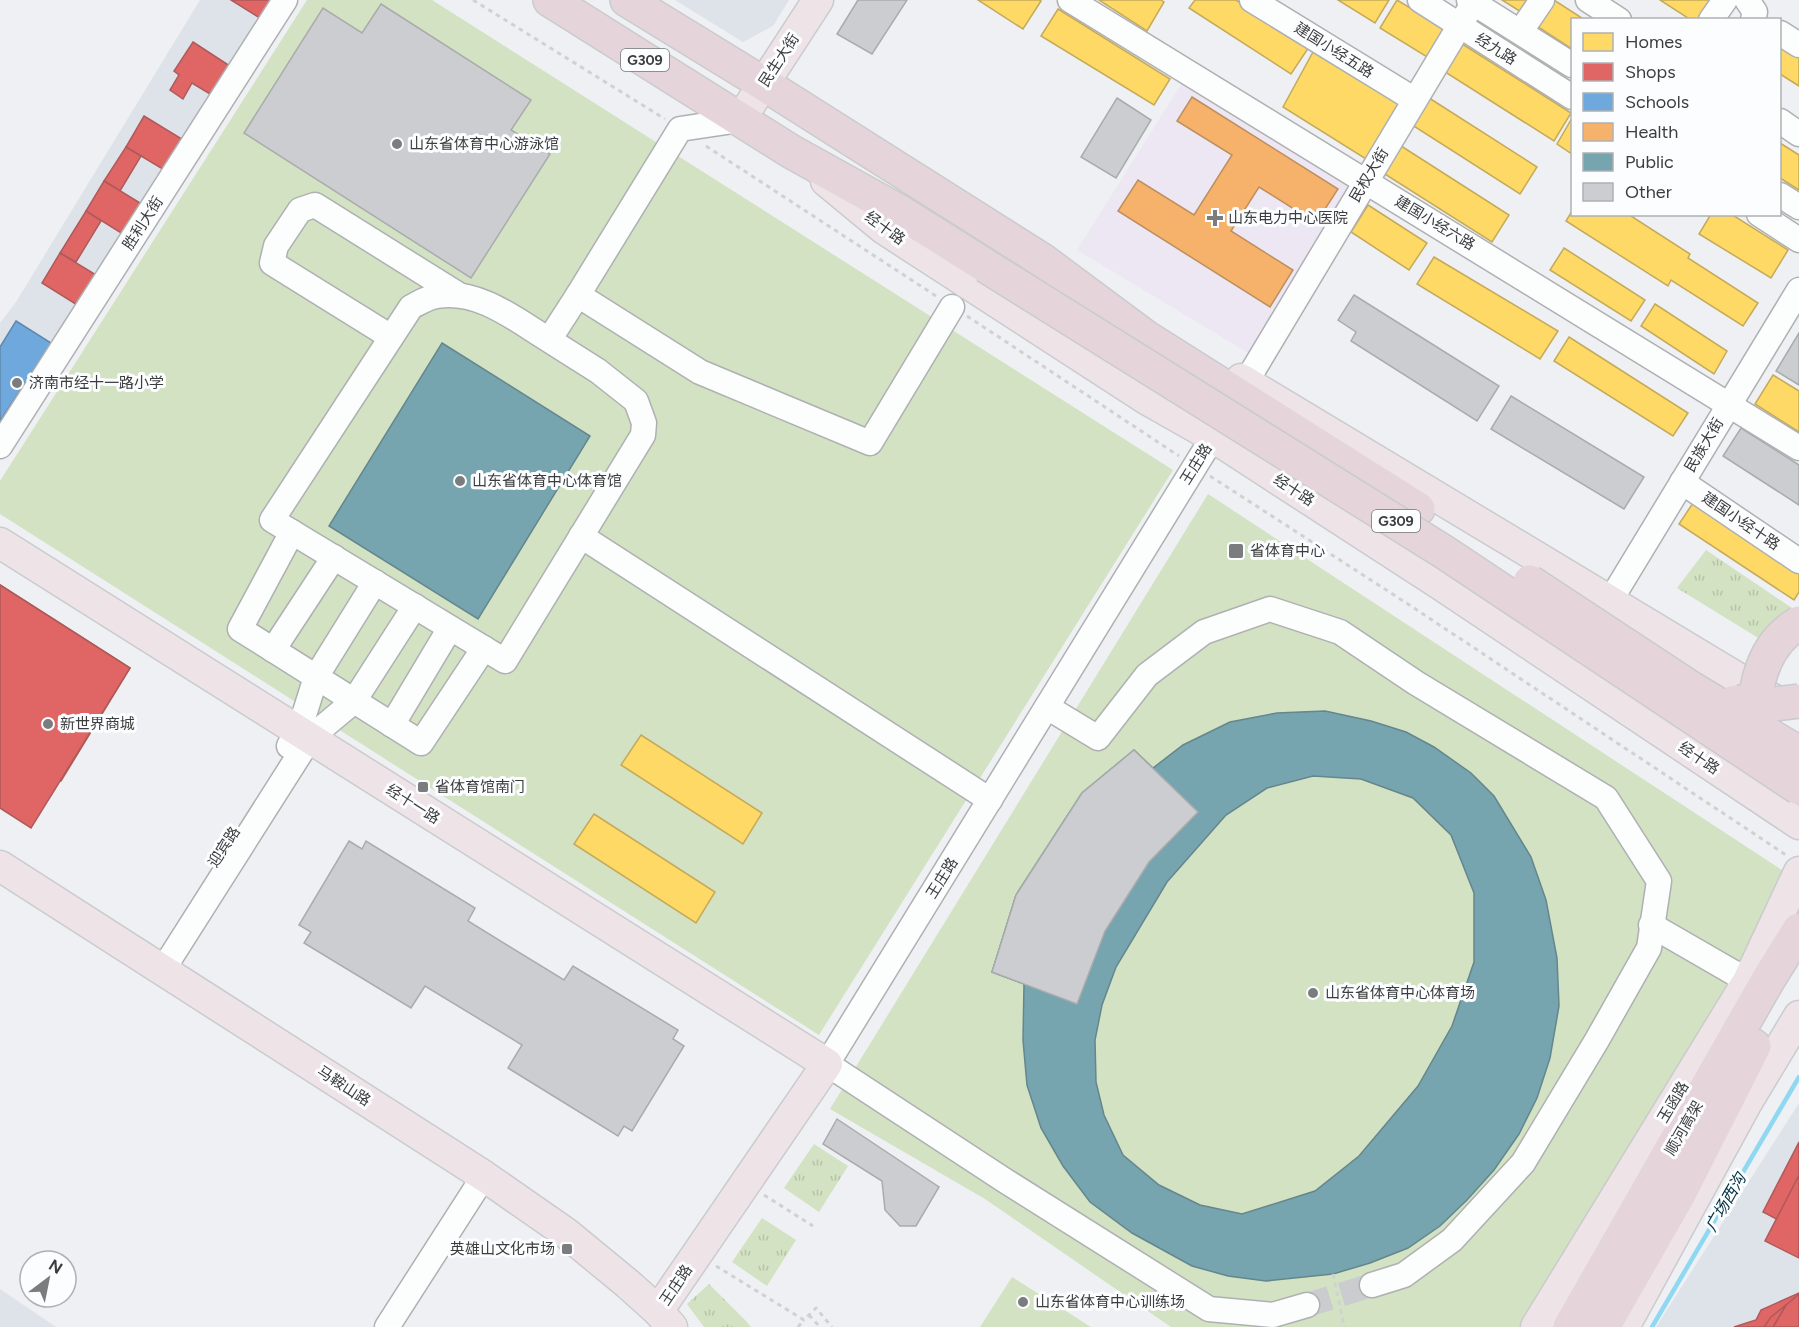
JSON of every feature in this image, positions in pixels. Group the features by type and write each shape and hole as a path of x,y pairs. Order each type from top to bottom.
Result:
{"highway":[{"name":"经十路","path":"550,0 792,152 900,212 1797,775"},
{"name":"G309","path":"627,0 1042,260 1147,338 1418,509 1694,690 1797,775"},
{"path":"1797,775 1773,767 1760,746 1755,726 1755,706 1756,685 1763,666 1781,638 1799,623"},
{"path":"1694,690 1729,702 1766,705 1799,701"},
{"name":"顺河高架","path":"1570,1327 1767,980 1799,930"},
{"name":"顺河高架","path":"1603,1327 1679,1194 1783,990 1799,965"}],"main road":[{"name":"民生大街","path":"740,120 818,0"},
{"name":"经十路","path":"792,152 884,229 1146,399 1213,437 1799,824"},
{"path":"1042,260 1799,715"},
{"name":"经十一路","path":"0,543 827,1064"},
{"path":"1606,695 1628,704 1648,706 1668,696 1675,682 1673,662 1664,643 1649,625"},
{"name":"玉函路","path":"1536,1327 1748,981 1794,864"},
{"name":"马鞍山路","path":"0,866 484,1176 560,1228 665,1319"},
{"path":"1624,1327 1746,1104 1799,1016"},
{"name":"王庄路","path":"665,1319 827,1064"}],"street":[{"name":"胜利大街","path":"0,446 285,0"},
{"name":"建国小经六路","path":"1070,0 1799,447"},
{"name":"建国小经五路","path":"1252,0 1415,100"},
{"name":"经九路","path":"1420,0 1571,96"},
{"path":"1525,25 1542,0"},
{"path":"1588,0 1616,18"},
{"path":"1712,18 1725,0"},
{"path":"1472,1 1571,64"},
{"name":"民权大街","path":"1245,382 1460,26 1472,1"},
{"path":"1781,34 1799,45"},
{"path":"549,340 680,129 740,120"},
{"path":"1781,122 1799,134"},
{"path":"1781,196 1799,207"},
{"path":"391,336 272,263 276,246 300,210 315,205 459,295 487,303 549,340 598,371 636,401 644,423 643,435 505,661 272,520 411,307 435,296 459,295"},
{"path":"1762,216 1799,240"},
{"name":"民族大街","path":"1610,601 1799,290"},
{"path":"578,295 700,372 870,443 952,307"},
{"name":"王庄路","path":"827,1064 1213,437"},
{"name":"建国小经十路","path":"1682,482 1799,561"},
{"path":"292,532 240,629 421,743 484,648"},
{"path":"581,536 990,800"},
{"path":"273,650 334,557"},
{"path":"304,735 316,677 375,582"},
{"path":"304,735 354,701 415,606"},
{"path":"1047,707 1098,738 1148,675 1204,632 1270,609 1340,632 1416,683 1606,798 1659,881 1649,948 1523,1163 1452,1240 1404,1275 1372,1285"},
{"path":"392,725 450,628"},
{"name":"迎宾路","path":"156,967 304,735"},
{"path":"1652,925 1748,981"},
{"path":"827,1064 1004,1180 1209,1309 1273,1315 1307,1305"},
{"path":"387,1327 484,1176"}],"path":[{"path":"473,0 680,129 1411,606 1794,864"},
{"path":"761,1193 813,1226"},
{"path":"710,1263 804,1320"},
{"path":"1333,1274 1344,1327"},
{"path":"798,1327 816,1308 832,1327"},
{"path":"809,1315 820,1327"}],"shaded area":[{"path":"200,0 277,0 0,432 0,323 16,302"},
{"path":"675,0 789,0 773,26 743,42"},
{"name":"山东电力中心医院","path":"1182,83 1354,186 1250,354 1077,250"},
{"path":"1799,1103 1799,1327 1656,1327"},
{"path":"0,1289 18,1301 18,1309 29,1309 56,1327 0,1327"}],"green space":[{"path":"307,0 432,0 1173,470 819,1035 0,514 0,481"},
{"name":"山东省体育中心体育场","path":"1208,494 1794,878 1524,1327 1171,1327 985,1199 830,1109"},
{"path":"1706,550 1792,608 1775,631 1760,639 1677,588"},
{"path":"814,1144 848,1166 819,1212 784,1188"},
{"path":"762,1218 796,1240 767,1286 732,1262"},
{"name":"山东省体育中心训练场","path":"1012,1277 1091,1327 980,1327"},
{"path":"709,1284 751,1327 704,1327 687,1304"}],"building: Homes":[{"path":"978,0 1039,0 1041,1 1023,29"},
{"path":"1099,0 1161,0 1164,2 1147,31"},
{"path":"1195,0 1236,0 1309,47 1291,74 1189,8"},
{"path":"1338,0 1389,0 1375,23"},
{"path":"1397,0 1449,31 1432,60 1380,28"},
{"path":"1502,0 1535,0 1526,15"},
{"path":"1546,0 1554,0 1582,18 1571,18 1571,48 1532,23"},
{"path":"1660,0 1717,0 1706,18 1688,18"},
{"path":"1058,9 1170,79 1154,105 1041,36"},
{"path":"1781,39 1799,50 1799,86 1781,75"},
{"path":"1459,42 1571,113 1554,141 1442,70"},
{"path":"1313,52 1399,104 1366,159 1283,107"},
{"path":"1426,96 1537,167 1520,194 1409,123"},
{"path":"1571,120 1571,153 1557,144"},
{"path":"1398,144 1509,215 1492,242 1380,171"},
{"path":"1781,144 1799,155 1799,190 1781,179"},
{"path":"1368,205 1427,243 1409,270 1351,232"},
{"path":"1571,213 1571,216 1631,216 1690,254 1688,258 1758,303 1743,326 1671,280 1668,286 1566,221"},
{"path":"1710,216 1734,216 1788,250 1771,278 1699,234"},
{"path":"1564,248 1645,300 1631,321 1550,270"},
{"path":"1434,257 1558,331 1540,359 1417,284"},
{"path":"1655,304 1727,351 1714,374 1641,326"},
{"path":"1569,337 1688,413 1673,436 1554,361"},
{"path":"1773,375 1799,391 1799,432 1755,404"},
{"path":"1695,500 1799,570 1799,592 1794,600 1679,524"},
{"path":"641,735 762,813 743,844 621,765"},
{"path":"594,814 715,892 696,923 574,844"}],"building: Shops":[{"path":"231,0 275,0 263,20"},
{"path":"193,42 233,68 215,97 192,83 183,99 170,90 179,75 174,71"},
{"path":"144,116 185,141 166,171 126,147"},
{"path":"126,147 141,156 120,191 104,181"},
{"path":"104,181 145,206 126,236 86,211"},
{"path":"86,211 101,221 76,262 60,253"},
{"path":"60,253 101,278 82,308 42,283"},
{"name":"新世界商城","path":"0,585 130,668 61,781 2,743 17,722 5,676 12,676 6,649 16,646 0,634"},
{"name":"新世界商城","path":"0,585 130,668 31,828 0,808"},
{"path":"1799,1142 1799,1231 1763,1212"},
{"path":"1799,1175 1799,1258 1765,1241"},
{"path":"1799,1293 1799,1327 1734,1327 1756,1320 1761,1310"},
{"path":"1799,1294 1799,1327 1773,1327 1786,1305"},
{"path":"1786,1305 1773,1327 1764,1327 1771,1317"}],"building: Schools":[{"path":"16,321 51,343 0,421 0,347"}],"building: Health":[{"path":"1192,97 1338,189 1316,223 1259,187 1231,231 1293,270 1270,307 1118,211 1138,180 1194,215 1232,155 1177,121"}],"building: Public":[{"name":"山东省体育中心体育馆","path":"442,343 590,436 478,619 329,526"},
{"path":"1325,711 1371,721 1406,732 1434,747 1471,773 1494,796 1531,857 1546,900 1557,958 1559,1006 1550,1058 1537,1098 1519,1134 1494,1170 1440,1226 1408,1248 1370,1263 1333,1274 1266,1281 1228,1276 1192,1266 1132,1233 1090,1202 1063,1166 1041,1128 1027,1085 1023,1040 1024,984 992,972 1016,895 1082,793 1134,750 1153,768 1183,745 1230,722 1277,713","holes":["1313,776 1361,779 1413,798 1451,835 1474,893 1474,962 1452,1026 1418,1086 1359,1156 1315,1191 1242,1214 1200,1205 1159,1185 1123,1155 1104,1115 1096,1082 1095,1040 1102,1005 1116,967 1167,882 1226,815 1267,788"]}],"building: Other":[{"path":"858,0 907,0 872,54 837,34"},
{"name":"山东省体育中心游泳馆","path":"381,4 531,100 511,130 550,154 471,278 244,133 323,8 362,33"},
{"path":"1117,98 1151,120 1116,178 1081,157"},
{"path":"1354,295 1499,386 1477,421 1351,341 1356,332 1338,320"},
{"path":"1799,333 1799,385 1776,371"},
{"path":"1511,396 1644,477 1624,509 1491,429"},
{"path":"1741,428 1799,465 1799,505 1723,456"},
{"path":"1134,750 1198,812 1149,862 1105,931 1077,1004 992,972 1016,895 1082,793"},
{"path":"349,841 362,849 366,841 475,908 468,921 564,980 573,966 678,1030 673,1039 684,1046 632,1131 624,1126 618,1136 508,1068 522,1045 425,986 411,1008 304,943 311,932 299,925"},
{"path":"837,1119 939,1187 916,1226 900,1226 885,1210 882,1181 823,1144"}],"waterway":[{"name":"广场西沟","path":"1652,1327 1799,1077"}],"tunnel":[{"path":"1307,1305 1372,1285"}],"place":[{"name":"山东省体育中心游泳馆","path":"397,144"},
{"name":"山东电力中心医院","path":"1215,218"},
{"name":"济南市经十一路小学","path":"17,383"},
{"name":"山东省体育中心体育馆","path":"460,481"},
{"name":"省体育中心","path":"1236,551"},
{"name":"新世界商城","path":"48,724"},
{"name":"省体育馆南门","path":"423,787"},
{"name":"山东省体育中心体育场","path":"1313,993"},
{"name":"英雄山文化市场","path":"567,1249"},
{"name":"山东省体育中心训练场","path":"1023,1302"}]}
